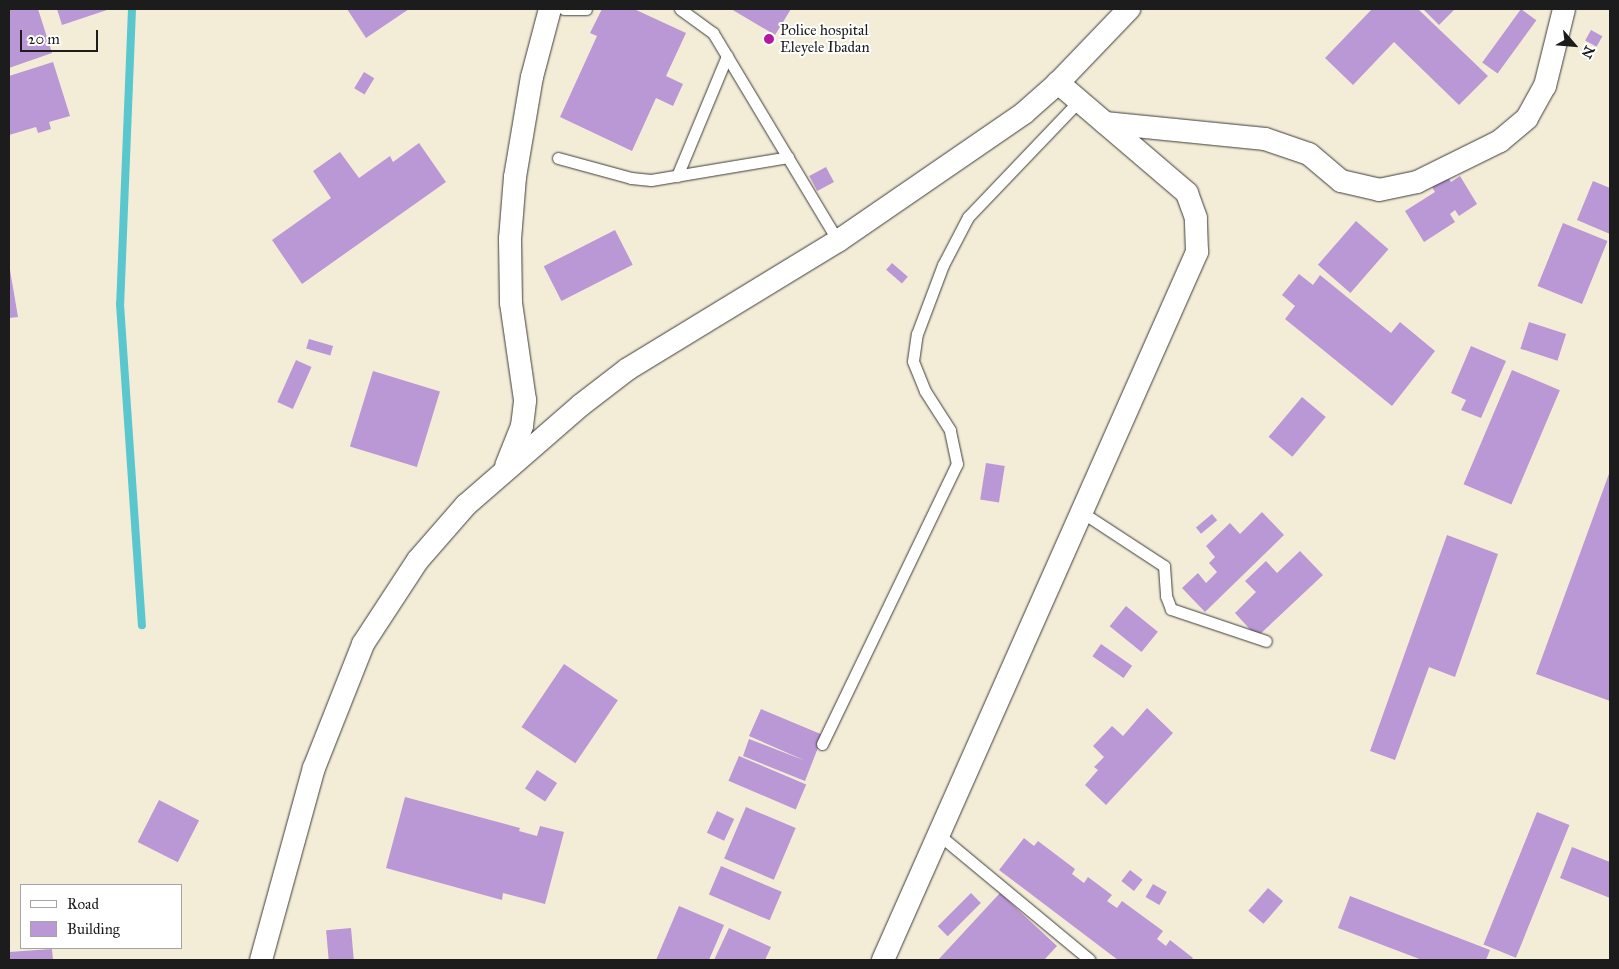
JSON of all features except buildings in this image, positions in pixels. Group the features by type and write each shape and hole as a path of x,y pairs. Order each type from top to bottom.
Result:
{"street":[{"path":"504,471 522,426 524,400 511,303 510,238 515,177 532,77 550,9"},
{"path":"261,960 314,768 363,644 418,560 466,505 504,471 628,369 838,241 992,136 1058,83 1129,9"},
{"path":"1105,123 1265,140 1310,154 1341,181 1379,190 1418,182 1500,141 1527,118 1545,86 1564,9"},
{"path":"883,960 938,834 1084,513 1197,252 1196,218 1187,194 1058,83"}],"lane":[{"path":"564,9 586,9"},
{"path":"680,9 713,33 838,241"},
{"path":"677,176 727,56"},
{"path":"822,744 957,464 950,430 925,391 913,361 917,334 943,265 968,217 1079,101"},
{"path":"558,158 631,178 651,180 788,157"},
{"path":"1084,513 1164,566 1166,596 1171,609 1266,641"},
{"path":"938,834 1090,960"}],"waterway":[{"path":"132,9 120,304 142,625"}],"place":[{"name":"Police hospital Eleyele Ibadan","path":"769,39"}]}
